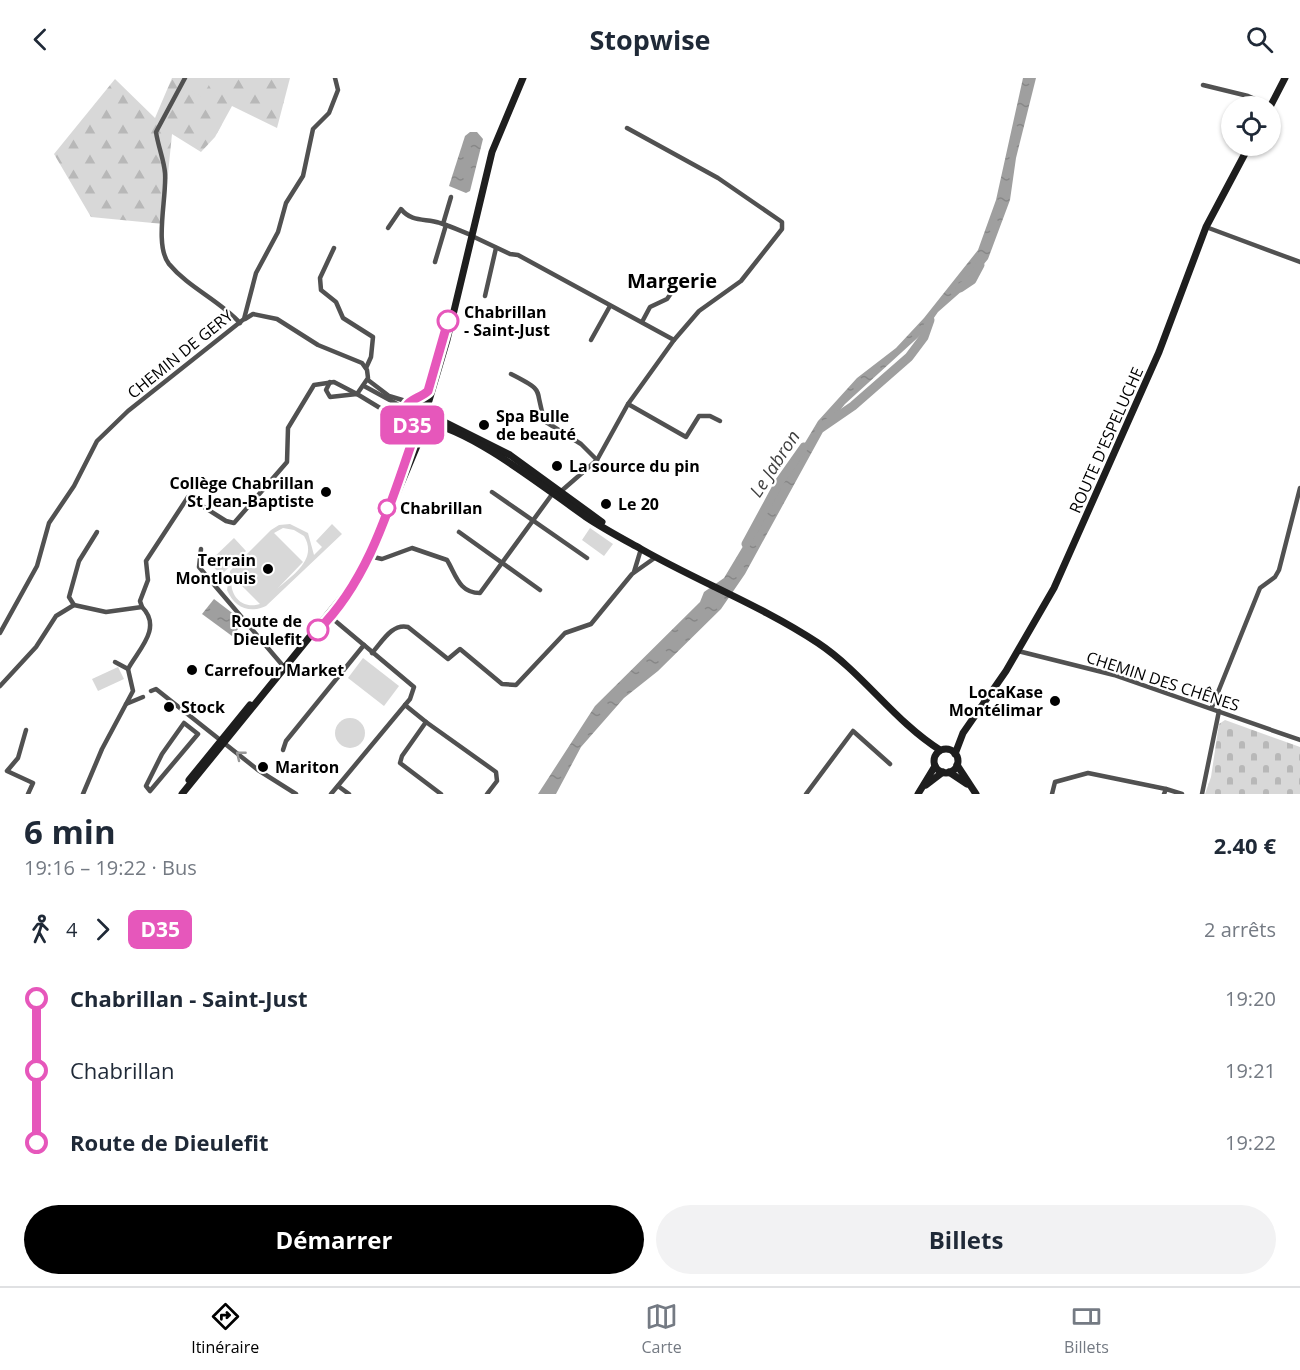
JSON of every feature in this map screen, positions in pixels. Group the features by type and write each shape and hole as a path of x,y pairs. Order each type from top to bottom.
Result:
{"main road":[{"path":"182,794 223,741 232,735 284,667 329,615 355,581 369,556 425,424 492,152 522,78"},
{"path":"1276,96 1285,78"},
{"name":"ROUTE D'ESPELUCHE","path":"934,762 963,733 1018,651 1054,588 1159,352 1206,227 1244,156"},
{"path":"463,274 428,391 418,399 409,402 404,412 406,420 412,425 440,425 481,445 641,549 745,602 819,644 919,737 956,754 957,765 976,794"},
{"path":"418,399 430,408 438,419 510,456 625,539"},
{"path":"369,556 411,445 412,425"},
{"path":"182,794 271,684"},
{"name":"ROUTE D'ESPELUCHE","path":"956,754 963,733"},
{"path":"919,737 934,762 969,786"},
{"path":"918,794 934,762"},
{"path":"924,786 957,765"}],"street":[{"path":"185,78 156,132 165,171 163,247 167,262 189,284 242,321 253,314 277,319 318,345 362,363 366,368 368,380 357,394 330,397 326,390 330,382"},
{"name":"CHEMIN DE GERY","path":"0,633 37,566 49,523 74,486 97,441 128,411 242,321 256,273 278,232 286,203 303,176 313,129 329,113 338,90 335,78"},
{"path":"1203,85 1239,96"},
{"path":"532,479 558,493 597,460 628,404 674,340 699,312 741,281 782,229 782,222 717,178 627,128"},
{"path":"435,262 451,197"},
{"path":"388,228 401,209 408,216 445,225 471,235 496,248 518,255 674,340"},
{"path":"1206,227 1300,262"},
{"path":"334,248 320,278 321,291 336,302 343,318 373,337 371,357 366,368"},
{"path":"485,296 496,248"},
{"path":"642,322 650,308 667,299 681,279"},
{"path":"591,340 610,306"},
{"path":"511,374 535,386 540,393 546,422 581,444 597,460"},
{"path":"368,380 390,396 409,402"},
{"path":"128,669 147,642 150,629 150,618 142,607 141,601 148,580 146,561 188,497 225,521 234,523 287,462 288,428 311,388 317,383 330,382 357,394 385,411"},
{"path":"364,386 397,404 404,412"},
{"path":"628,404 686,437 699,416 710,416 720,421"},
{"path":"1212,707 1260,588 1275,577 1279,570 1300,488"},
{"path":"492,492 587,558"},
{"path":"369,556 382,559 412,548 436,555 447,560 461,586 477,593 483,590 553,493"},
{"path":"74,605 69,597 79,561 98,532"},
{"path":"459,532 540,590"},
{"path":"201,549 199,567 284,667"},
{"path":"633,574 641,549"},
{"path":"372,653 395,627 400,625 408,627 448,660 460,649 502,684 516,685 564,633 591,624 633,574 656,557"},
{"path":"0,686 36,647 56,616 74,605 106,612 142,607"},
{"path":"329,615 414,687 405,705 331,794"},
{"path":"283,750 286,741 363,645"},
{"name":"CHEMIN DES CHÊNES","path":"1018,651 1114,675 1212,707 1300,740"},
{"path":"83,794 102,749 133,691 128,669 116,662"},
{"path":"151,691 156,689 258,770 296,794"},
{"path":"126,705 142,697"},
{"path":"405,705 496,772 496,781 487,794"},
{"path":"1202,794 1220,711"},
{"path":"190,728 196,721"},
{"path":"426,722 402,756 400,763 441,794"},
{"path":"184,723 190,728 198,734 152,790 147,789 162,754 184,723"},
{"path":"26,730 18,758 7,771 33,783 28,794"},
{"path":"806,794 853,731 890,764"},
{"path":"162,754 174,763"},
{"path":"1052,794 1055,782 1088,773 1182,794"},
{"path":"338,786 349,794"}],"green space":[{"path":"172,78 290,78 277,128 232,106 215,137 201,152 172,134 163,224 91,217 54,154 115,79 155,118"},
{"path":"198,78 213,78 202,97 191,91"},
{"name":"Terrain Montlouis","path":"290,524 308,533 314,555 322,547 316,541 332,524 342,534 266,606 248,609 238,605 227,590 230,571 271,530 279,525","holes":["283,528 294,530 304,536 308,544 308,552 302,566 277,589 303,562 274,533","232,576 260,604 247,605 237,599 232,589"]},
{"path":"590,528 613,544 604,556 582,540"},
{"path":"234,538 246,551 221,575 209,562"},
{"path":"363,658 399,686 384,706 348,678"},
{"path":"118,667 124,679 98,691 92,679"},
{"path":"350,718 361,722 365,733 361,744 350,748 339,744 335,733 339,722"},
{"path":"1225,720 1300,747 1300,794 1205,794 1211,777 1219,724"}],"water":[{"path":"1023,78 1036,78 1016,158 1010,200 988,259 963,290 938,312 924,332 845,404 824,430 745,574 721,609 658,671 624,698 581,747 556,794 538,794 595,706 700,602 704,592 724,578 818,421 857,378 896,348 924,318 978,250 996,200"},
{"path":"470,132 477,132 483,139 470,191 466,193 449,186 465,136"},
{"path":"214,599 244,622 232,636 202,614"}],"waterway":[{"name":"Le Jabron","path":"960,288 972,280 980,265"},
{"name":"Le Jabron","path":"821,428 853,406 909,357 924,337 930,320"},
{"name":"Le Jabron","path":"746,544 780,481 804,447"}],"bus line":[{"name":"D35","path":"318,630 349,593 369,556 411,445 412,425 405,417 406,405 428,391 448,321"}],"place":[{"name":"Chabrillan - Saint-Just","path":"448,321"},
{"name":"Spa Bulle de beauté","path":"484,425"},
{"name":"La source du pin","path":"557,466"},
{"name":"Collège Chabrillan St Jean-Baptiste","path":"326,492"},
{"name":"Le 20","path":"606,504"},
{"name":"Chabrillan","path":"387,508"},
{"name":"Terrain Montlouis","path":"268,569"},
{"name":"Route de Dieulefit","path":"318,630"},
{"name":"Carrefour Market","path":"192,670"},
{"name":"LocaKase Montélimar","path":"1055,701"},
{"name":"Stock","path":"169,707"},
{"name":"Mariton","path":"263,767"}],"district":[{"name":"Margerie","path":"672,281"}]}
